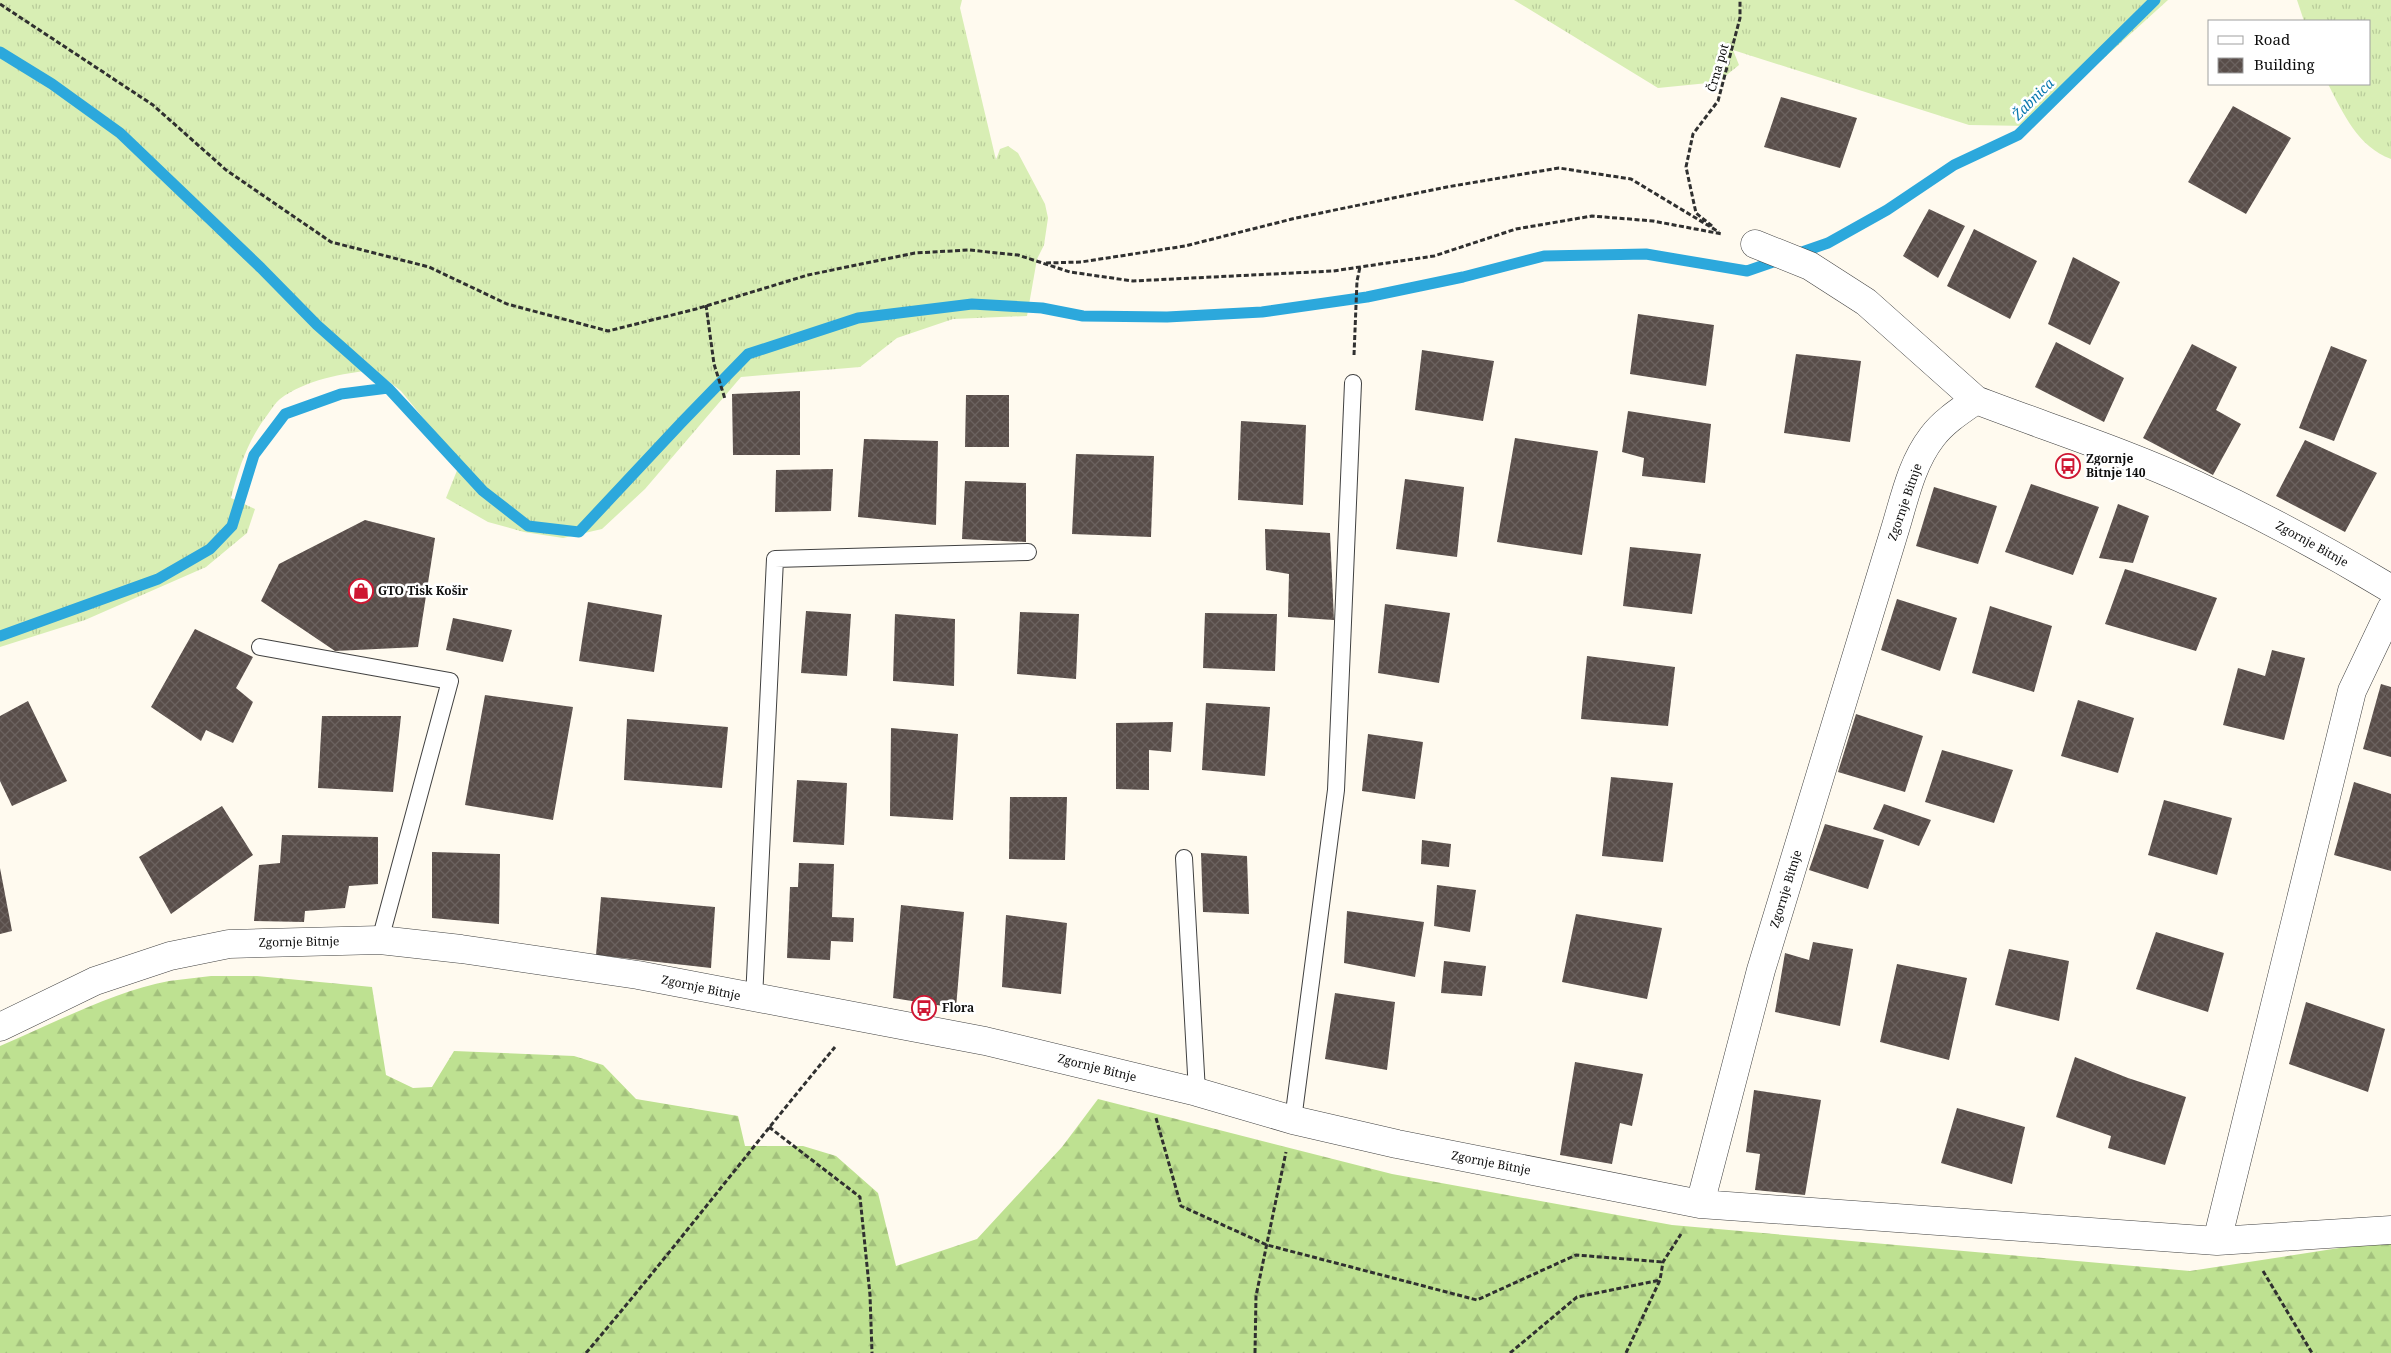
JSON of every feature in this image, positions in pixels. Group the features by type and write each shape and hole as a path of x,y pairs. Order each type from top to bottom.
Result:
{"street":[{"path":"1755,244 1810,266 1866,302 1976,400"},
{"name":"Zgornje Bitnje","path":"0,1027 95,981 170,956 229,944 380,940 461,949 638,975 754,999 985,1041 1197,1092 1292,1120 1397,1144 1700,1204 1762,970 1915,466 1932,437 1949,420 1976,400 2195,484 2327,551 2391,589"},
{"path":"2230,1240 2352,691 2391,610"},
{"path":"1700,1204 2230,1240 2391,1230"}],"lane":[{"path":"1292,1120 1336,790 1353,384"},
{"path":"754,999 774,559 1028,552"},
{"path":"260,647 450,681 380,940"},
{"path":"1184,858 1197,1092"}],"path":[{"name":"Črna pot","path":"1740,0 1740,18 1718,101 1693,134 1686,168 1696,213 1722,234 1755,244"},
{"path":"0,4 153,105 226,170 331,242 429,267 507,304 608,331 706,306 808,275 915,253 969,250 1018,255 1070,272 1133,281 1324,271 1360,267 1434,256 1516,228 1592,216 1653,221 1722,234"},
{"path":"1042,264 1081,262 1185,246 1305,216 1447,187 1559,168 1631,179 1722,234"},
{"path":"1355,330 1357,281 1360,267"},
{"path":"706,306 714,364 725,399"},
{"path":"586,1353 644,1284 768,1127 860,1018"},
{"path":"1145,1080 1181,1206 1267,1245 1476,1300 1576,1255 1663,1262"},
{"path":"1255,1353 1256,1296 1292,1120"},
{"path":"768,1127 860,1197 870,1295 872,1353"},
{"path":"1626,1353 1660,1280 1663,1262 1700,1204"},
{"path":"2230,1240 2312,1353"},
{"path":"1510,1353 1577,1297 1660,1280"}],"green space":[{"path":"0,0 962,0 960,8 996,160 1000,149 1008,146 1018,153 1045,204 1048,218 1044,245 1037,259 1027,316 953,319 897,338 860,367 741,377 645,489 602,529 563,538 524,532 488,522 446,498 460,463 401,391 374,370 325,378 290,392 280,399 261,424 245,454 231,498 255,509 247,533 206,567 85,620 0,647"},
{"path":"1514,0 2168,0 2029,126 1969,125 1733,50 1739,65 1718,82 1658,88"},
{"path":"2297,0 2391,0 2391,159 2379,154 2361,138 2346,117 2329,85 2371,85 2371,20 2304,20"},
{"path":"211,976 257,976 372,987 386,1075 413,1088 432,1087 454,1051 574,1056 603,1065 636,1099 738,1116 745,1146 803,1146 836,1156 878,1193 896,1266 977,1239 1062,1147 1098,1099 1392,1174 1672,1225 2190,1271 2391,1240 2391,1353 0,1353 0,1046 83,1009 127,992 169,981"}],"building":[{"path":"1781,97 1857,118 1840,168 1764,147"},
{"path":"2233,106 2291,138 2246,214 2188,182"},
{"path":"1929,209 1965,226 1938,278 1903,256"},
{"path":"1974,229 2037,261 2010,319 1947,286"},
{"path":"2073,257 2120,282 2090,345 2048,324"},
{"path":"1638,314 1714,325 1706,386 1630,374"},
{"path":"2056,342 2124,378 2104,422 2035,387"},
{"path":"2192,344 2237,367 2216,410 2241,424 2213,475 2143,438"},
{"path":"2331,346 2367,360 2334,441 2299,428"},
{"path":"1422,350 1494,361 1483,421 1415,410"},
{"path":"1796,354 1861,361 1850,442 1784,433"},
{"path":"800,391 800,455 733,455 732,394"},
{"path":"966,395 1009,395 1009,447 965,447"},
{"path":"1628,411 1711,424 1705,483 1642,476 1644,458 1622,452"},
{"path":"1241,421 1306,425 1303,505 1238,500"},
{"path":"1515,438 1598,451 1582,555 1497,542"},
{"path":"864,439 938,441 936,525 858,517"},
{"path":"2305,440 2377,473 2345,532 2276,496"},
{"path":"1076,454 1154,456 1151,537 1072,534"},
{"path":"833,469 831,511 775,512 776,470"},
{"path":"1405,479 1464,487 1457,557 1396,549"},
{"path":"965,481 1026,483 1026,542 962,539"},
{"path":"2031,484 2099,507 2073,575 2005,552"},
{"path":"1934,487 1997,506 1978,564 1916,546"},
{"path":"2118,504 2149,516 2133,563 2099,558"},
{"path":"365,520 435,538 418,647 335,651 261,601 279,564"},
{"path":"1265,529 1330,533 1334,620 1288,617 1289,574 1266,570"},
{"path":"1630,547 1701,554 1692,614 1623,606"},
{"path":"2125,569 2217,598 2196,651 2105,624"},
{"path":"1897,599 1957,618 1940,671 1881,650"},
{"path":"588,602 662,615 654,672 579,661"},
{"path":"1385,604 1450,613 1439,683 1378,673"},
{"path":"1990,606 2052,626 2034,692 1972,673"},
{"path":"806,611 851,614 847,676 801,673"},
{"path":"1020,612 1079,614 1076,679 1017,674"},
{"path":"1205,613 1277,614 1275,671 1203,668"},
{"path":"895,614 955,619 954,686 893,681"},
{"path":"453,618 512,630 503,662 446,650"},
{"path":"195,629 253,657 236,688 253,702 233,743 206,730 201,741 151,707"},
{"path":"2272,650 2305,658 2284,740 2223,725 2238,668 2265,676"},
{"path":"1587,656 1675,667 1668,726 1581,719"},
{"path":"2381,684 2391,687 2391,757 2363,749"},
{"path":"485,695 573,707 553,820 465,805"},
{"path":"2078,700 2134,718 2118,773 2061,756"},
{"path":"28,701 67,781 12,806 0,781 0,716"},
{"path":"1206,703 1270,707 1265,776 1202,770"},
{"path":"1856,714 1923,736 1905,792 1838,772"},
{"path":"322,716 401,716 393,792 318,788"},
{"path":"627,719 728,727 722,788 624,780"},
{"path":"1173,722 1171,752 1149,750 1149,790 1116,789 1116,723"},
{"path":"891,728 958,734 953,820 890,816"},
{"path":"1368,734 1423,742 1415,799 1362,791"},
{"path":"1942,750 2013,770 1994,823 1925,802"},
{"path":"1611,777 1673,783 1663,862 1602,856"},
{"path":"797,780 847,783 844,845 793,842"},
{"path":"2354,782 2391,794 2391,871 2334,855"},
{"path":"1010,797 1067,797 1065,860 1009,859"},
{"path":"2164,800 2232,818 2217,875 2148,855"},
{"path":"1884,804 1931,820 1919,846 1873,829"},
{"path":"222,806 253,855 171,914 139,857"},
{"path":"1825,824 1884,840 1868,889 1809,870"},
{"path":"282,835 378,837 378,884 349,886 345,908 305,911 304,922 254,921 259,865 280,863"},
{"path":"1422,840 1451,844 1449,867 1421,864"},
{"path":"432,852 500,854 499,924 432,918"},
{"path":"1201,853 1247,856 1249,914 1203,912"},
{"path":"799,863 834,864 832,917 854,918 853,942 831,941 830,960 787,958 790,887 798,887"},
{"path":"0,868 12,931 0,934"},
{"path":"1437,885 1476,890 1470,932 1434,926"},
{"path":"601,897 715,907 711,968 596,955"},
{"path":"901,905 964,912 956,1008 893,998"},
{"path":"1347,911 1424,922 1415,977 1344,963"},
{"path":"1576,914 1662,928 1647,999 1562,982"},
{"path":"1006,915 1067,923 1061,994 1002,987"},
{"path":"2156,932 2224,953 2208,1012 2136,989"},
{"path":"1813,942 1853,949 1840,1026 1775,1012 1785,953 1809,960"},
{"path":"2009,949 2069,961 2059,1021 1995,1005"},
{"path":"1444,961 1486,966 1482,996 1441,993"},
{"path":"1897,964 1967,978 1949,1060 1880,1042"},
{"path":"1335,993 1395,1002 1387,1070 1325,1059"},
{"path":"2306,1002 2385,1029 2368,1092 2289,1064"},
{"path":"2075,1057 2128,1078 2186,1097 2165,1165 2108,1148 2111,1136 2056,1117"},
{"path":"1575,1062 1643,1074 1632,1126 1620,1123 1612,1164 1560,1155"},
{"path":"1754,1090 1821,1100 1805,1195 1755,1190 1760,1154 1746,1152"},
{"path":"1957,1108 2025,1127 2012,1184 1941,1163"}],"waterway":[{"name":"Žabnica","path":"0,52 52,84 120,133 261,268 317,325 388,388 483,491 528,526 579,532 748,354 858,318 972,304 1042,308 1083,316 1167,317 1262,312 1367,297 1463,277 1544,256 1646,254 1747,271 1828,243 1887,210 1954,165 2018,135 2155,0"},
{"path":"0,636 158,579 210,549 232,526 254,455 285,414 341,394 388,388"}],"place":[{"name":"Zgornje Bitnje 140","path":"2068,466"},
{"name":"GTO Tisk Košir","path":"361,591"},
{"name":"Flora","path":"924,1008"}]}
